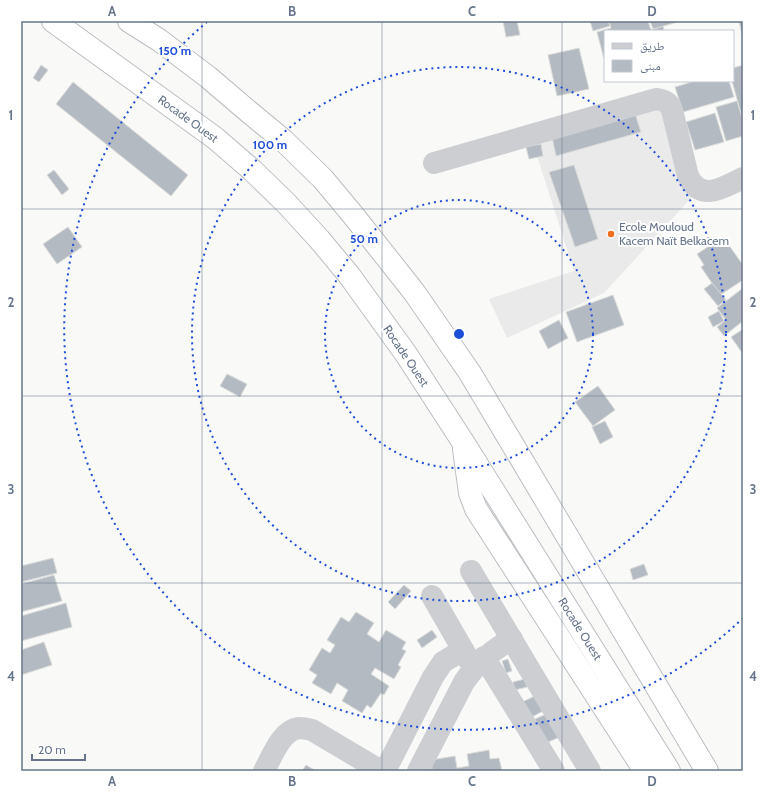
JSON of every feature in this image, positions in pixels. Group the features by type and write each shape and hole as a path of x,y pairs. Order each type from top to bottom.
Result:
{"highway":[{"path":"129,21 160,40 208,77 283,140 328,185 409,286 470,373 706,771"},
{"name":"Rocade Ouest","path":"60,26 215,138 252,170 286,204 319,239 349,275 406,354 463,442 669,771"},
{"path":"463,442 470,493 476,509 644,771"}],"street":[{"path":"434,163 656,99 666,101 670,105 688,176 695,187 701,190 714,191 743,178"},
{"path":"471,571 590,771"},
{"path":"432,596 474,659 536,742 554,771"},
{"path":"385,771 433,677 443,662 474,659 512,639"},
{"path":"418,771 464,682 474,659"},
{"path":"264,771 280,742 288,732 299,728 312,730 381,771"},
{"path":"536,742 538,771"}],"shaded area":[{"name":"Ecole Mouloud Kacem Naït Belkacem","path":"666,100 693,196 604,293 507,338 489,299 574,271 531,137"}],"building":[{"path":"503,21 517,21 520,35 506,37"},
{"path":"590,21 608,21 610,26 593,31"},
{"path":"609,21 648,21 651,30 604,30 611,28"},
{"path":"650,21 681,21 653,29"},
{"path":"739,21 743,21 743,39"},
{"path":"663,26 664,30 651,30"},
{"path":"604,30 604,59 597,32"},
{"path":"579,48 589,89 557,96 548,55"},
{"path":"41,65 48,70 39,82 33,78"},
{"path":"743,65 743,121 732,82 734,82 734,68"},
{"path":"73,82 188,175 171,196 56,104"},
{"path":"692,82 729,82 734,97 683,112 675,87"},
{"path":"737,101 743,121 743,136 726,141 716,107"},
{"path":"634,110 641,132 556,156 551,132"},
{"path":"715,113 724,142 695,150 686,122"},
{"path":"541,144 543,156 529,159 526,147"},
{"path":"574,165 598,239 575,247 549,172"},
{"path":"54,170 69,189 62,195 47,175"},
{"path":"68,227 82,247 57,264 43,244"},
{"path":"723,237 743,265 743,280 720,295 701,267 704,265 697,254"},
{"path":"712,283 726,300 718,306 704,289"},
{"path":"743,288 743,321 724,336 717,327 726,320 717,308"},
{"path":"613,295 624,325 577,342 566,312"},
{"path":"719,311 724,321 713,327 708,317"},
{"path":"559,320 568,338 548,349 539,331"},
{"path":"743,329 743,354 731,337"},
{"path":"227,374 247,384 240,397 220,386"},
{"path":"598,386 615,410 593,426 575,402"},
{"path":"605,421 613,437 600,444 592,427"},
{"path":"53,558 57,573 21,582 21,566"},
{"path":"644,564 648,575 633,580 630,569"},
{"path":"54,575 62,601 21,612 21,584"},
{"path":"404,585 411,591 395,609 388,602"},
{"path":"66,603 72,627 21,641 21,616"},
{"path":"356,612 374,623 367,634 379,642 386,630 406,642 402,649 406,651 398,665 401,667 394,679 375,668 371,674 389,686 384,695 381,693 371,708 367,705 362,713 342,701 348,690 337,683 331,694 312,683 317,675 309,670 322,648 330,653 335,645 327,640 341,617 349,622"},
{"path":"432,630 437,637 422,648 417,640"},
{"path":"44,642 52,665 21,675 21,650"},
{"path":"508,659 512,671 506,673 502,661"},
{"path":"525,679 527,687 515,690 513,682"},
{"path":"535,696 543,711 528,719 520,703"},
{"path":"551,712 562,736 546,743 535,719"},
{"path":"489,750 490,759 499,758 502,771 427,770 432,769 431,760 455,756 457,768 469,766 467,754"},
{"path":"306,765 316,771 302,771"}],"place":[{"name":"Ecole Mouloud Kacem Naït Belkacem","path":"611,234"}]}
